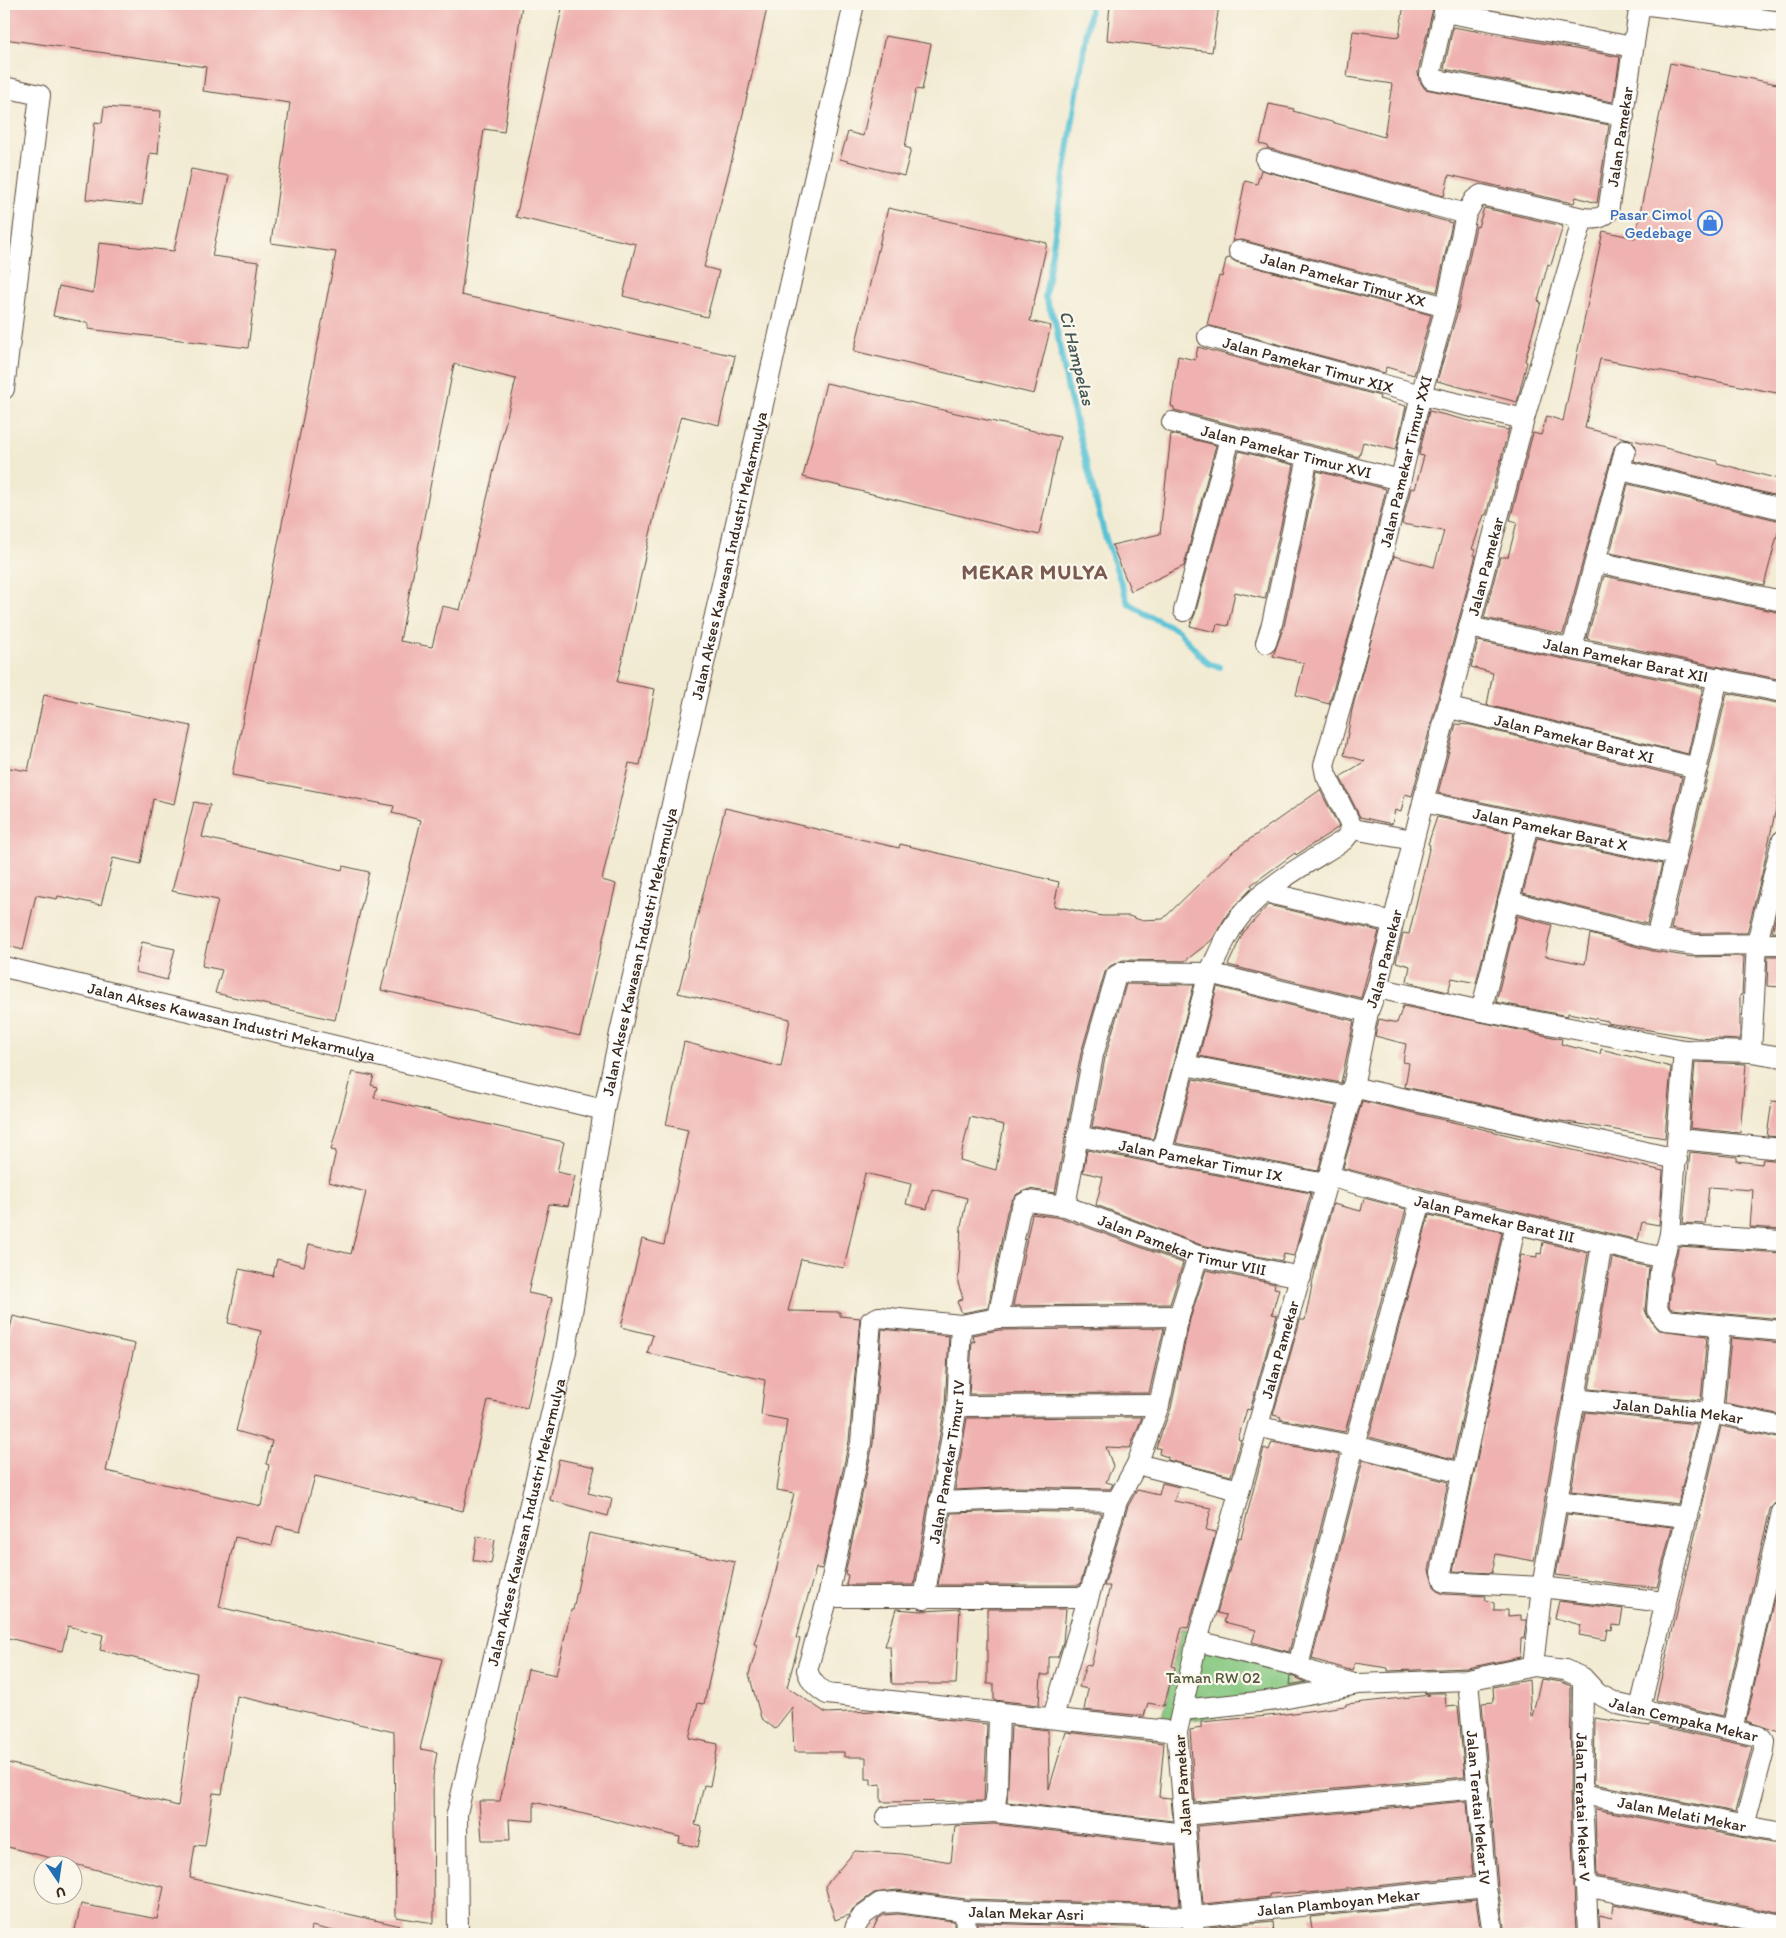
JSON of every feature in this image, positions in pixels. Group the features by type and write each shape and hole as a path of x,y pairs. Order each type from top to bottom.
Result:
{"street":[{"name":"Jalan Akses Kawasan Industri Mekarmulya","path":"458,1934 457,1813 566,1352 604,1110 854,4"},
{"path":"1641,4 1782,22"},
{"name":"Jalan Pamekar","path":"1193,1926 1177,1732 1197,1641 1239,1490 1259,1427 1352,1092 1368,1012 1377,988 1423,802 1450,708 1469,627 1524,419 1583,218 1596,220 1602,218 1608,212 1641,4"},
{"path":"1624,116 1432,79 1430,75 1445,8 1633,47"},
{"path":"4,87 40,95 4,389"},
{"path":"1266,160 1466,214"},
{"name":"Jalan Pamekar Timur XXI","path":"1353,829 1326,775 1324,764 1374,586 1421,395 1446,307 1466,214 1474,200 1481,196 1583,218"},
{"name":"Jalan Pamekar Timur XX","path":"1239,251 1446,307"},
{"name":"Jalan Pamekar Timur XIX","path":"1208,337 1421,395 1524,419"},
{"name":"Jalan Pamekar Timur XVI","path":"1172,422 1400,480"},
{"path":"1184,611 1230,438"},
{"path":"1266,643 1272,624 1308,457"},
{"path":"1572,648 1623,460 1782,509"},
{"path":"1596,562 1782,601"},
{"name":"Jalan Pamekar Barat XII","path":"1469,627 1782,692"},
{"path":"1656,939 1718,678"},
{"name":"Jalan Pamekar Barat XI","path":"1450,708 1697,768"},
{"name":"Jalan Pamekar Barat X","path":"1423,802 1676,855"},
{"path":"1481,1011 1528,825"},
{"path":"1161,1153 1209,973 1230,931 1243,913 1264,892 1344,840 1353,829 1414,840"},
{"path":"1751,1052 1757,943 1782,841"},
{"path":"1264,892 1393,922"},
{"path":"1508,901 1656,939 1695,945 1782,944"},
{"name":"Jalan Akses Kawasan Industri Mekarmulya","path":"4,967 604,1110"},
{"path":"1065,1206 1093,1055 1116,976 1126,972 1209,973 1368,1012"},
{"path":"1377,988 1481,1011 1684,1050 1751,1052 1782,1057"},
{"path":"1684,1050 1678,1159 1670,1234 1663,1258 1657,1310 1664,1320 1782,1331"},
{"path":"1185,1065 1352,1092 1678,1159"},
{"name":"Jalan Pamekar Timur IX","path":"1077,1136 1161,1153 1327,1180"},
{"path":"1679,1139 1782,1149"},
{"name":"Jalan Pamekar Barat III","path":"1327,1180 1663,1258"},
{"name":"Jalan Pamekar Timur VIII","path":"998,1318 1018,1214 1023,1204 1028,1201 1065,1206 1198,1256 1301,1277"},
{"path":"1298,1666 1354,1446 1420,1201"},
{"path":"1516,1223 1441,1572 1442,1577 1445,1582 1542,1587 1664,1602"},
{"path":"1670,1234 1782,1241"},
{"path":"1533,1666 1542,1587 1602,1244"},
{"path":"1053,1717 1117,1501 1137,1464 1160,1405 1179,1316 1198,1256"},
{"path":"1177,1732 1053,1717 827,1694 816,1687 810,1679 807,1670 828,1597 860,1443 871,1321 879,1317 961,1325 998,1318 1179,1316"},
{"name":"Jalan Pamekar Timur IV","path":"924,1599 939,1502 957,1406 961,1325"},
{"path":"1640,1708 1664,1602 1712,1413 1720,1326"},
{"name":"Jalan Dahlia Mekar","path":"1574,1399 1712,1413 1782,1427"},
{"path":"957,1406 1160,1405"},
{"path":"1259,1427 1354,1446 1462,1473"},
{"path":"1137,1464 1239,1490"},
{"path":"939,1502 1016,1499 1117,1501"},
{"path":"1557,1501 1685,1517"},
{"path":"1732,1730 1782,1512"},
{"path":"828,1597 924,1599 1088,1597"},
{"path":"1197,1641 1298,1666 1314,1674 1358,1684"},
{"path":"1182,1710 1277,1700 1358,1684 1468,1680 1533,1666 1565,1670 1584,1678"},
{"name":"Jalan Cempaka Mekar","path":"1584,1678 1598,1694 1618,1704 1758,1736 1764,1742 1744,1826"},
{"name":"Jalan Teratai Mekar V","path":"1584,1678 1582,1794 1588,1934"},
{"name":"Jalan Teratai Mekar IV","path":"1468,1680 1479,1788 1486,1887 1493,1934"},
{"path":"994,1812 997,1791 999,1712"},
{"path":"886,1817 994,1812 1185,1824 1479,1788"},
{"name":"Jalan Melati Mekar","path":"1582,1794 1782,1833"},
{"path":"1585,1886 1782,1926"},
{"name":"Jalan Plamboyan Mekar","path":"1193,1926 1486,1887"},
{"name":"Jalan Mekar Asri","path":"854,1934 856,1926 863,1915 880,1903 898,1902 965,1910 1193,1926"},
{"path":"965,1910 966,1934"}],"green space":[{"name":"Taman RW 02","path":"1181,1628 1361,1674 1349,1698 1162,1724"}],"building":[{"path":"4,4 522,4 504,132 484,129 461,295 735,356 719,425 681,416 658,499 617,682 655,689 640,765 629,763 602,880 616,884 580,1036 381,990 421,820 392,813 394,806 232,775 336,252 271,243 290,103 203,91 206,67 4,39","holes":["454,364 516,379 460,610 442,606 432,647 400,641"]},
{"path":"563,4 768,4 737,140 704,267 719,271 707,317 623,296 636,244 516,217"},
{"path":"1110,4 1219,5 1212,52 1107,40"},
{"path":"1404,4 1434,4 1418,72 1419,80 1425,89 1609,125 1597,203 1576,197 1574,203 1558,200 1449,175 1444,196 1267,148 1268,146 1260,144 1269,104 1294,109 1293,111 1384,137 1392,84 1347,77 1353,31 1399,37"},
{"path":"1453,27 1620,57 1613,102 1444,69"},
{"path":"885,36 931,44 922,90 916,89 905,147 911,149 904,176 840,159 848,132 863,136"},
{"name":"Pasar Cimol Gedebage","path":"1670,63 1782,85 1782,394 1600,359 1585,428 1629,439 1621,439 1614,447 1563,634 1484,618 1500,557 1508,557 1517,522 1510,520 1533,433 1541,435 1547,416 1563,421 1603,231 1635,238"},
{"path":"104,107 161,111 158,154 150,153 142,205 86,199 95,122 102,123"},
{"path":"191,169 229,176 212,256 259,262 248,348 88,329 89,323 53,316 59,286 93,293 99,243 174,251"},
{"path":"1261,170 1452,223 1437,292 1242,240 1233,241 1245,181 1257,184"},
{"path":"888,208 1047,243 1030,321 1051,326 1034,394 854,351"},
{"path":"1484,208 1563,226 1551,265 1548,264 1538,301 1541,302 1525,361 1527,362 1517,402 1437,381 1458,310 1476,226 1478,227"},
{"path":"1230,258 1236,262 1431,315 1414,375 1386,367 1385,373 1207,325 1219,276 1222,277 1226,259"},
{"path":"1198,347 1380,396 1379,399 1406,406 1396,450 1363,442 1359,457 1174,410 1174,407 1171,406 1178,356 1195,360"},
{"path":"826,383 1060,437 1039,535 803,477"},
{"path":"1429,411 1507,430 1509,428 1486,515 1484,515 1472,549 1475,550 1473,555 1476,555 1412,796 1405,794 1401,812 1395,810 1392,824 1360,817 1340,777 1365,761 1344,755 1352,710 1394,556 1434,567 1444,531 1402,524 1411,488 1415,489 1424,456 1419,455"},
{"path":"1171,434 1216,445 1184,566 1131,591 1112,545 1160,534"},
{"path":"1629,439 1717,461 1717,463 1782,480 1782,497 1634,461 1636,446"},
{"path":"1239,451 1294,465 1265,599 1235,592 1228,626 1217,624 1215,632 1190,626 1195,614"},
{"path":"1317,471 1386,489 1364,583 1329,704 1296,695 1304,663 1273,656 1284,626"},
{"path":"1628,484 1781,521 1764,585 1610,553"},
{"path":"1604,576 1782,613 1782,680 1587,639"},
{"path":"1478,641 1703,688 1688,754 1487,705 1493,673 1471,667"},
{"path":"1727,693 1782,704 1782,780 1762,874 1747,933 1696,933 1671,929"},
{"path":"44,695 191,726 174,804 153,799 141,864 113,858 101,905 58,896 57,899 36,895 23,950 4,945 4,767 28,771"},
{"path":"1456,724 1471,725 1682,777 1667,841 1438,793"},
{"path":"1320,790 1339,827 1296,855 1295,853 1251,885 1253,887 1228,913 1212,940 1185,961 1123,960 1110,966 1105,972 1081,1053 1055,1193 1029,1189 1017,1194 1012,1200 1007,1212 988,1308 962,1313 957,1302 963,1298 958,1283 961,1227 967,1198 932,1189 927,1209 906,1204 911,1184 865,1173 844,1268 801,1259 788,1311 840,1312 840,1316 860,1318 849,1441 822,1569 816,1568 796,1638 800,1639 787,1687 826,1713 876,1711 987,1724 984,1801 881,1802 881,1784 871,1785 871,1779 866,1779 866,1757 844,1757 844,1752 794,1752 792,1707 775,1729 761,1718 749,1674 758,1645 754,1644 773,1584 794,1493 777,1490 787,1420 761,1415 765,1380 647,1353 653,1335 621,1327 642,1239 664,1245 688,1130 666,1125 684,1042 781,1067 790,1019 678,993 725,808 899,848 900,844 1059,882 1054,906 1102,916 1129,916 1140,920 1163,919 1233,851","holes":["970,1117 1004,1125 996,1170 960,1160"]},
{"path":"194,802 210,805 202,837 342,870 343,866 369,872 335,1020 215,993 222,970 202,966 218,900 172,891"},
{"path":"1437,817 1514,833 1476,983 1452,978 1448,992 1407,981 1410,966 1396,962 1403,933 1409,934 1430,845 1428,844"},
{"path":"1537,838 1662,864 1647,924 1523,893"},
{"path":"1781,896 1782,932 1772,932"},
{"path":"1268,905 1379,931 1361,998 1228,965 1243,933"},
{"path":"1517,916 1552,925 1545,956 1585,964 1590,934 1653,951 1693,957 1744,956 1742,995 1740,995 1740,1040 1697,1038 1607,1023 1608,1021 1568,1013 1568,1016 1496,1002"},
{"path":"142,942 175,949 167,980 135,972"},
{"path":"1768,956 1782,956 1782,987 1767,986"},
{"path":"1126,984 1194,985 1153,1139 1092,1127 1105,1058"},
{"path":"1217,987 1354,1021 1341,1083 1199,1056"},
{"path":"1403,1006 1562,1039 1561,1044 1600,1054 1601,1049 1671,1067 1665,1138 1555,1120 1405,1087 1409,1063 1403,1062 1406,1044 1375,1036 1379,1019 1397,1023"},
{"path":"1695,1062 1746,1064 1740,1133 1690,1128"},
{"path":"352,1072 374,1076 371,1085 377,1087 374,1098 564,1142 557,1172 575,1176 568,1206 549,1204 528,1293 552,1298 527,1408 488,1400 463,1511 315,1476 300,1531 277,1526 272,1545 235,1537 219,1607 442,1659 420,1749 437,1752 433,1776 434,1923 396,1917 394,1732 237,1696 222,1794 213,1793 205,1846 195,1845 190,1878 405,1927 404,1934 347,1934 311,1926 310,1934 74,1934 82,1904 157,1919 164,1887 82,1866 82,1856 43,1856 4,1846 4,1762 178,1806 197,1673 100,1650 103,1635 68,1626 62,1651 4,1637 4,1355 13,1316 135,1344 106,1471 261,1506 269,1465 266,1464 272,1441 236,1431 261,1331 228,1323 239,1269 273,1276 277,1259 304,1266 309,1244 351,1254 366,1192 329,1182 336,1151 331,1150"},
{"path":"1193,1079 1336,1106 1318,1171 1176,1143"},
{"path":"1362,1101 1663,1171 1659,1225 1642,1222 1638,1240 1343,1168"},
{"path":"1772,1101 1782,1102 1782,1137 1767,1136"},
{"path":"1087,1150 1311,1193 1294,1256 1284,1254 1282,1261 1201,1245 1096,1205 1103,1177 1083,1172"},
{"path":"1690,1152 1737,1157 1737,1161 1762,1164 1763,1159 1782,1161 1782,1229 1750,1227 1753,1190 1709,1187 1705,1224 1683,1223"},
{"path":"1364,1198 1406,1209 1345,1432 1280,1419 1281,1417 1273,1415 1300,1320 1305,1320 1317,1261 1333,1204 1361,1211"},
{"path":"1032,1214 1062,1218 1183,1263 1170,1304 1013,1306"},
{"path":"1429,1215 1502,1232 1453,1459 1369,1437"},
{"path":"1543,1242 1588,1253 1534,1561 1496,1554 1492,1573 1453,1571 1521,1255 1537,1257 1537,1253 1541,1254"},
{"path":"1679,1246 1782,1253 1782,1319 1671,1309 1669,1306 1672,1273"},
{"path":"1612,1258 1649,1267 1645,1310 1648,1317 1659,1330 1707,1336 1701,1400 1589,1389"},
{"path":"1206,1270 1275,1284 1274,1288 1279,1289 1272,1314 1277,1315 1250,1410 1247,1409 1238,1439 1241,1441 1231,1476 1168,1460 1168,1457 1159,1454 1160,1448 1156,1448 1171,1408 1190,1319"},
{"path":"1164,1328 1149,1393 969,1394 972,1341 975,1342 972,1335 999,1330"},
{"path":"882,1329 949,1336 945,1405 914,1585 846,1585 848,1575 845,1574 873,1444"},
{"path":"1731,1338 1782,1343 1782,1415 1725,1403"},
{"path":"1585,1412 1697,1424 1678,1504 1571,1491"},
{"path":"1142,1417 1130,1448 1106,1447 1113,1466 1106,1482 1113,1484 1110,1489 1016,1487 955,1490 967,1418"},
{"path":"1721,1426 1782,1439 1782,1500 1774,1504 1770,1509 1723,1716 1656,1700"},
{"path":"1272,1442 1339,1455 1289,1652 1252,1642 1256,1630 1224,1622 1226,1615 1217,1613 1239,1537 1241,1538 1264,1448 1269,1450"},
{"path":"559,1459 595,1467 588,1493 612,1499 608,1516 550,1500"},
{"path":"1363,1460 1448,1482 1429,1570 1434,1586 1439,1592 1444,1594 1486,1596 1485,1600 1494,1603 1494,1610 1508,1610 1508,1616 1521,1615 1521,1620 1526,1620 1526,1623 1524,1638 1521,1639 1520,1657 1467,1668 1388,1671 1388,1668 1355,1663 1353,1671 1312,1659"},
{"path":"1162,1483 1179,1487 1174,1501 1211,1508 1206,1530 1216,1532 1188,1628 1182,1627 1172,1666 1175,1667 1173,1685 1170,1684 1164,1706 1148,1703 1144,1716 1084,1710 1088,1689 1079,1687 1086,1665 1091,1666 1110,1586 1104,1586 1128,1506 1137,1490 1159,1495"},
{"path":"1016,1511 1101,1513 1080,1585 938,1585 951,1513"},
{"path":"1567,1514 1672,1527 1657,1587 1626,1585 1556,1575"},
{"path":"589,1533 735,1562 704,1704 698,1703 689,1738 718,1744 710,1786 704,1785 695,1825 702,1827 698,1847 679,1843 680,1837 534,1802 534,1821 509,1819 510,1840 482,1840 479,1801 500,1801 528,1669 556,1675 571,1610 573,1610"},
{"path":"477,1536 495,1540 491,1564 473,1560"},
{"path":"1782,1564 1782,1733 1746,1721"},
{"path":"1559,1601 1623,1609 1620,1626 1613,1625 1612,1631 1608,1630 1606,1640 1579,1635 1581,1625 1555,1618"},
{"path":"896,1609 922,1611 960,1609 956,1684 892,1684 890,1646 885,1646"},
{"path":"987,1609 1066,1609 1063,1642 1058,1657 1049,1657 1049,1675 1041,1675 1039,1705 994,1700 994,1684 987,1684"},
{"path":"1290,1676 1294,1677 1306,1682 1289,1685"},
{"path":"1541,1679 1562,1682 1571,1686 1570,1794 1576,1934 1505,1934 1498,1886 1482,1703 1494,1702 1493,1687 1529,1680 1532,1717"},
{"path":"1424,1693 1445,1693 1446,1707 1458,1706 1465,1777 1195,1802 1190,1730 1201,1728 1201,1722 1278,1715 1346,1706 1346,1704 1430,1695"},
{"path":"1595,1718 1649,1726 1650,1724 1752,1747 1735,1812 1594,1784"},
{"path":"1011,1726 1048,1730 1049,1789 1066,1732 1164,1743 1159,1797 1171,1798 1173,1821 1007,1802"},
{"path":"1467,1801 1473,1876 1307,1893 1270,1894 1270,1897 1203,1904 1197,1826"},
{"path":"1595,1809 1782,1845 1782,1914 1597,1876"},
{"path":"994,1824 1175,1845 1180,1905 966,1899 897,1890 874,1893 856,1906 849,1915 835,1920 825,1886 855,1851 902,1854 951,1862 955,1826"},
{"path":"1476,1900 1481,1934 1313,1934 1310,1917"},
{"path":"1614,1904 1763,1934 1600,1934 1599,1915 1612,1918"},
{"path":"898,1914 954,1921 954,1934 871,1934 878,1919 884,1915"},
{"path":"1273,1921 1274,1934 1210,1934 1209,1927"},
{"path":"977,1923 1161,1928 1161,1934 978,1934"}],"waterway":[{"name":"Ci Hampelas","path":"1091,4 1045,297 1055,321 1068,390 1104,533 1128,603 1178,630 1207,663 1220,667"}],"place":[{"name":"Pasar Cimol Gedebage","path":"1710,223"}],"district":[{"name":"MEKAR MULYA","path":"1035,572"}]}
